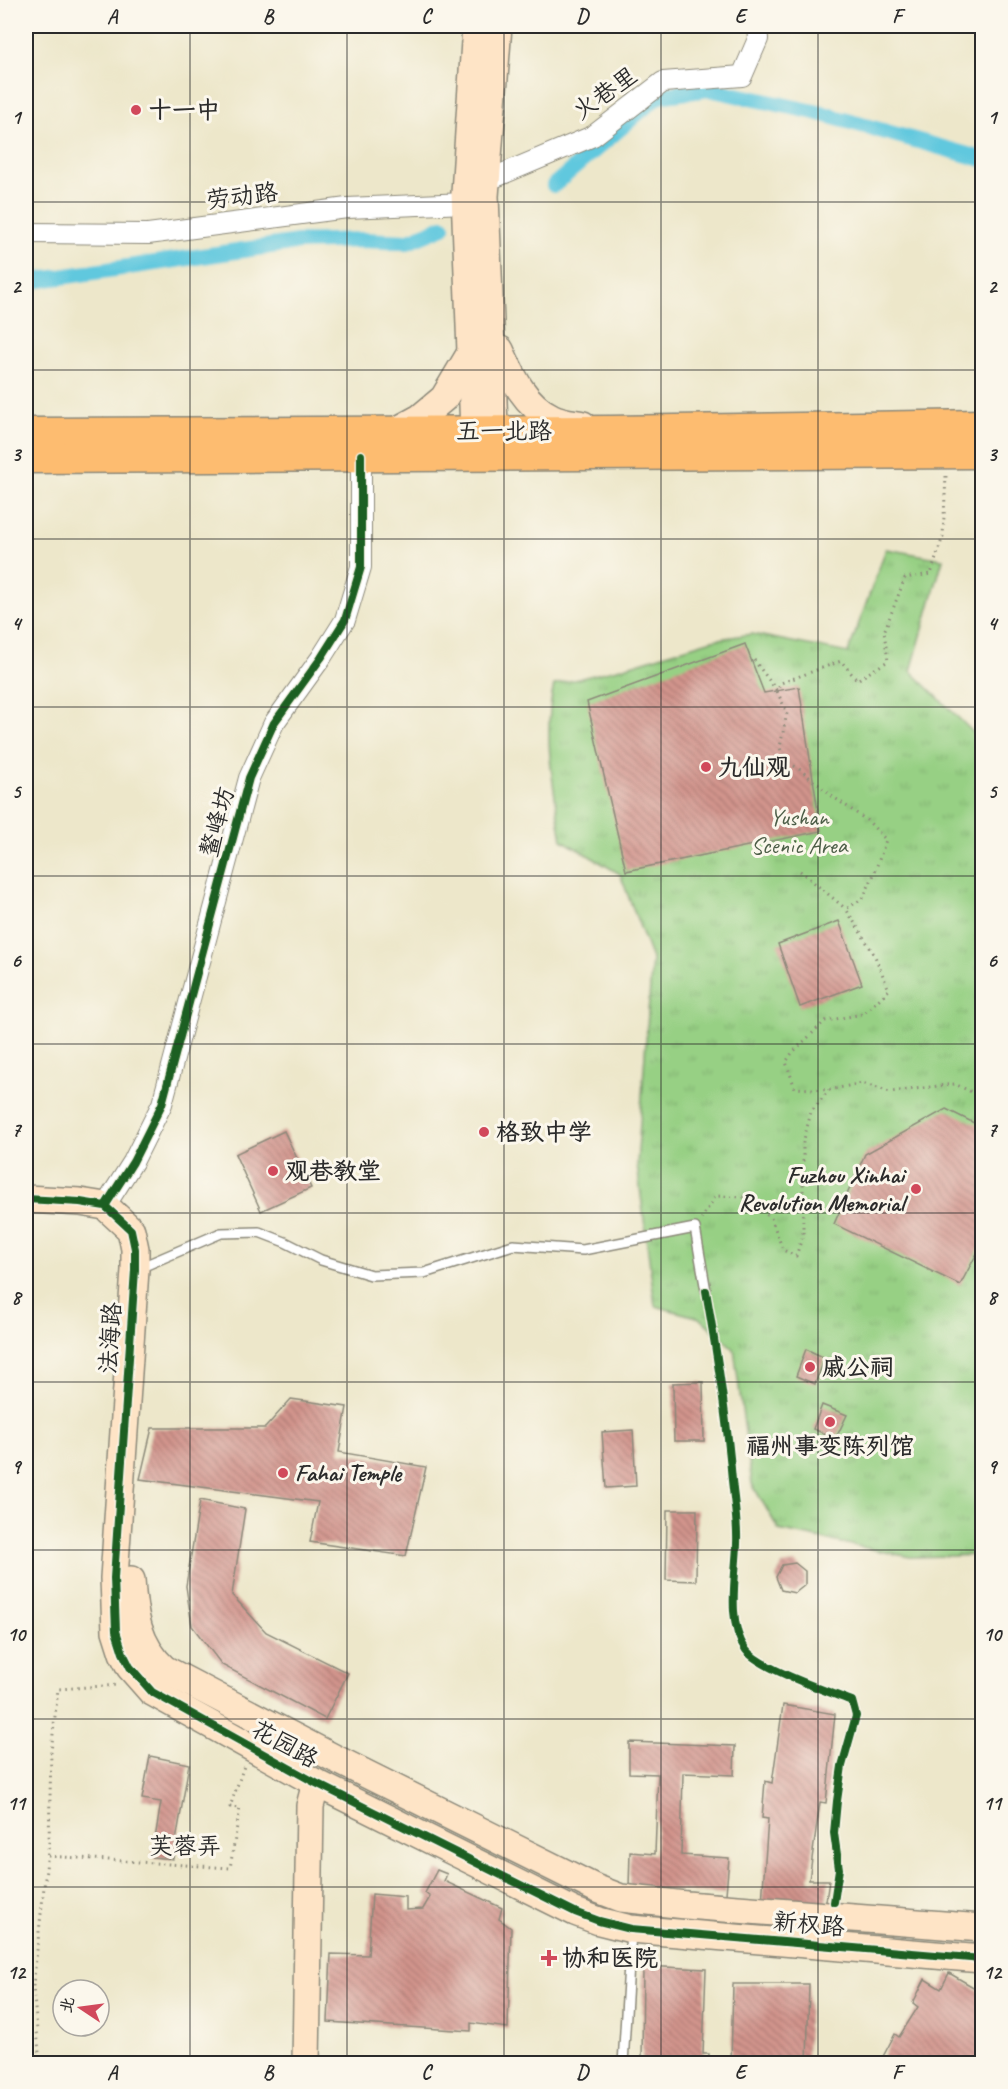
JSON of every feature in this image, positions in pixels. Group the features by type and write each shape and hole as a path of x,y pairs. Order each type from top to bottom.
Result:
{"main road":[{"name":"五一北路","path":"26,458 361,455 611,431 982,425"},
{"name":"五一北路","path":"26,433 396,431 483,444 982,453"}],"street":[{"path":"396,431 420,418 444,398 482,350 466,203 477,26"},
{"path":"483,444 485,196 498,26"},
{"name":"火巷里","path":"486,181 593,136 663,82 742,76 758,39 757,26"},
{"name":"劳动路","path":"26,233 148,234 347,208 466,203"},
{"path":"482,350 500,350 513,378 529,401 551,418 611,431"},
{"name":"鳌峰坊","path":"105,1206 133,1162 162,1104 249,778 274,723 321,658 345,620 361,567 361,455"},
{"path":"26,1199 105,1206"},
{"name":"法海路","path":"105,1206 131,1230 135,1249 122,1450"},
{"name":"花园路","path":"122,1450 114,1578 116,1631 130,1667 152,1692 316,1783 588,1918 632,1929"},
{"name":"花园路","path":"122,1450 136,1626 153,1659 164,1669 332,1757 595,1888 621,1898 640,1900"},
{"path":"306,2064 310,1806 316,1783"},
{"name":"新权路","path":"640,1900 982,1928"},
{"name":"新权路","path":"632,1929 982,1959"}],"lane":[{"path":"135,1270 221,1233 259,1232 321,1260 371,1275 424,1273 513,1245 583,1250 695,1228 706,1291"},
{"path":"623,2064 632,1929"}],"path":[{"path":"777,690 781,683 841,661 857,680 888,661 884,632 905,578 932,574 943,536 946,453"},
{"path":"754,660 777,690 787,712 780,747 784,761 798,768 869,822 886,840 863,898 846,909"},
{"path":"800,871 846,909 874,954 889,990 863,1014 825,1021 792,1053 786,1062 795,1088 830,1090 862,1083 890,1092 955,1084 982,1097"},
{"path":"695,1228 716,1196 745,1197 771,1218 783,1250 796,1256 803,1235 803,1143 811,1112 830,1090"},
{"path":"982,1281 980,1288 982,1286"},
{"path":"40,2064 33,1986 48,1856 51,1752 58,1689 136,1684 152,1692"},
{"path":"26,1986 33,1986"}],"green space":[{"name":"Yushan Scenic Area","path":"886,549 943,559 911,671 982,741 982,1555 910,1557 779,1530 752,1484 734,1349 700,1318 655,1306 637,1164 652,959 620,874 562,840 549,743 554,685 621,668 712,640 752,634 848,653"}],"building":[{"name":"九仙观","path":"745,644 764,693 799,687 821,831 626,871 587,702"},
{"path":"839,921 862,984 800,1007 778,944"},
{"name":"Fuzhou Xinhai Revolution Memorial","path":"946,1109 982,1127 982,1244 960,1285 834,1224 865,1154"},
{"name":"观巷教堂","path":"284,1131 311,1188 261,1211 235,1154"},
{"name":"戚公祠","path":"806,1349 825,1358 815,1384 796,1376"},
{"path":"703,1382 704,1441 674,1441 673,1383"},
{"name":"Fahai Temple","path":"291,1399 347,1407 339,1452 426,1467 406,1556 310,1542 318,1502 140,1479 152,1428 265,1428"},
{"name":"福州事变陈列馆","path":"822,1405 847,1415 836,1438 813,1429"},
{"path":"633,1430 636,1486 606,1488 602,1432"},
{"path":"200,1500 245,1509 232,1595 266,1632 348,1673 325,1719 222,1665 192,1626 186,1586"},
{"path":"667,1510 697,1510 696,1581 666,1580"},
{"path":"795,1563 805,1571 805,1585 795,1593 781,1590 776,1577 782,1565"},
{"path":"783,1705 835,1714 826,1803 820,1802 809,1880 829,1880 825,1908 762,1903 768,1819 762,1818 765,1781 772,1783"},
{"path":"629,1742 735,1746 734,1775 683,1773 681,1855 729,1858 726,1894 629,1887 630,1852 655,1854 658,1774 629,1773"},
{"path":"150,1756 189,1764 173,1859 152,1857 161,1802 142,1799"},
{"path":"437,1870 447,1874 444,1881 502,1908 499,1919 511,1928 508,2028 471,2023 471,2031 328,2022 331,1954 368,1955 372,1894 406,1897 406,1910 423,1909 430,1897 425,1893"},
{"path":"643,1966 706,1969 703,2054 709,2054 709,2064 642,2064"},
{"path":"949,1973 982,1992 982,2064 879,2064 895,2034 899,2037 918,2007 913,2003 925,1979 941,1989"},
{"path":"733,1984 809,1984 807,2064 731,2064"}],"waterway":[{"path":"554,185 658,96 709,89 819,113 982,159"},
{"path":"26,282 298,242 363,240 407,242 443,227"}],"cycle path":[{"path":"105,1206 133,1162 162,1104 249,778 274,723 321,658 345,620 361,567 361,455"},
{"path":"26,1199 105,1206 131,1230 135,1249 135,1270 114,1578 116,1631 130,1667 152,1692 316,1783 575,1912 599,1921 631,1929 982,1959"},
{"path":"706,1291 718,1362 736,1512 734,1613 740,1639 746,1650 765,1664 795,1679 852,1701 856,1716 842,1766 837,1801 834,1833 839,1869 834,1902"}],"place":[{"name":"十一中","path":"136,110"},
{"name":"九仙观","path":"706,767"},
{"name":"格致中学","path":"484,1132"},
{"name":"观巷教堂","path":"273,1171"},
{"name":"Fuzhou Xinhai Revolution Memorial","path":"916,1189"},
{"name":"戚公祠","path":"810,1367"},
{"name":"福州事变陈列馆","path":"830,1422"},
{"name":"Fahai Temple","path":"283,1473"},
{"name":"协和医院","path":"549,1958"}]}
